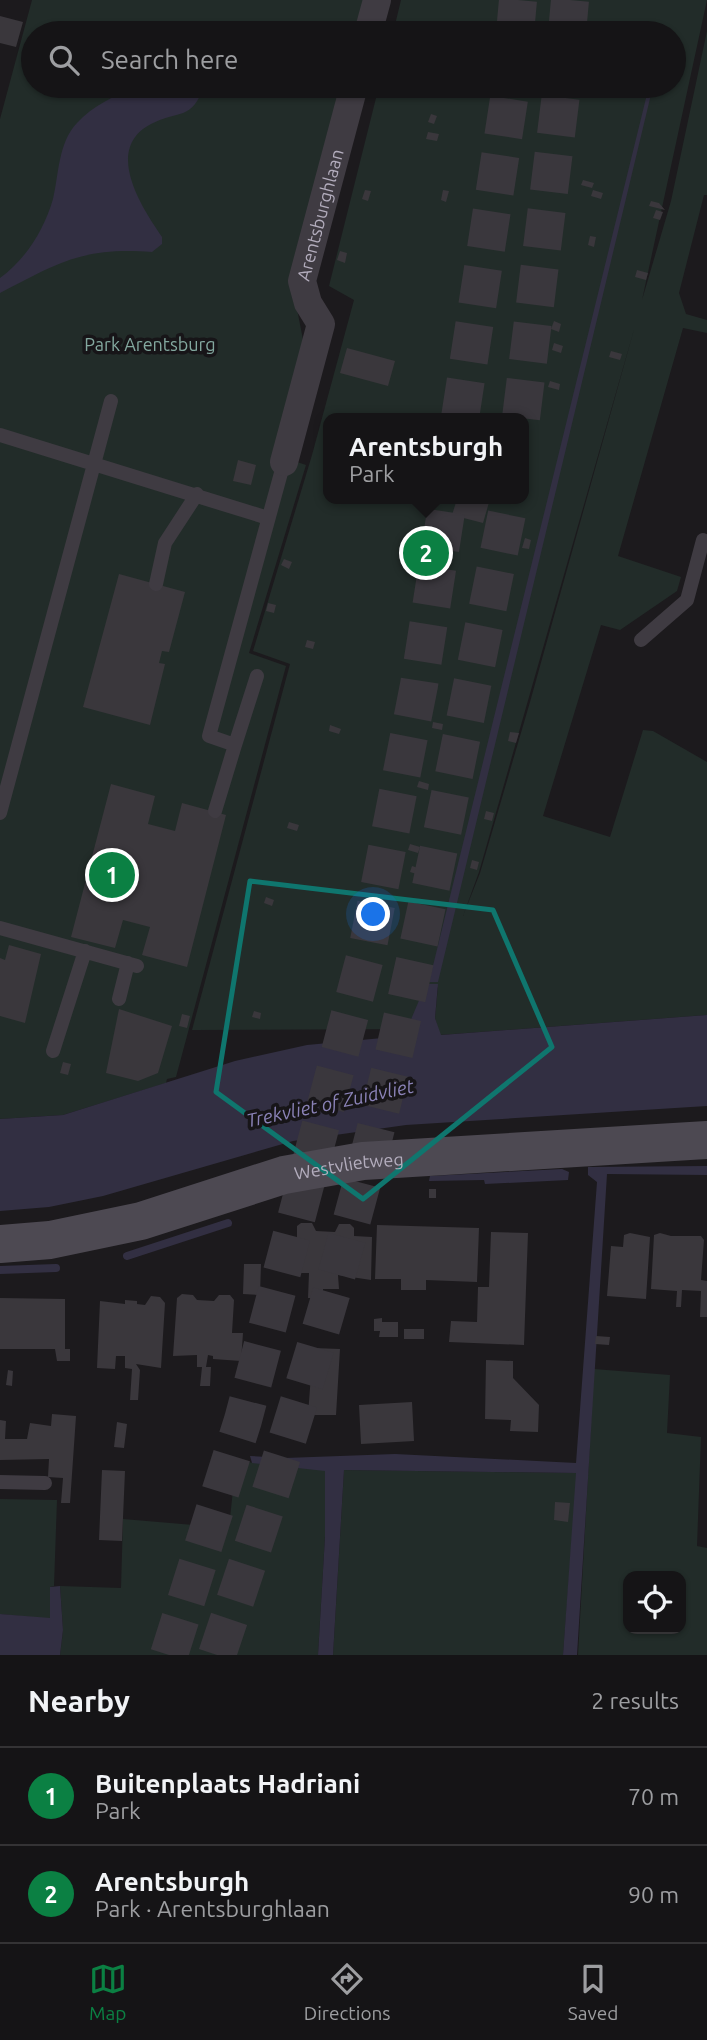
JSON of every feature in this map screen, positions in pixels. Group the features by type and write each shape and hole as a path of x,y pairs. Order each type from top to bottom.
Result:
{"street":[{"path":"371,21 377,0"},
{"name":"Arentsburghlaan","path":"284,462 321,324 308,303 302,281 351,98"},
{"name":"Westvlietweg","path":"0,1244 50,1240 141,1221 284,1175 363,1161 707,1140"}],"lane":[{"path":"0,813 111,401"},
{"path":"0,435 95,462 268,518"},
{"path":"235,745 209,736 284,462"},
{"path":"156,584 165,543 197,494"},
{"path":"641,640 687,600 703,540"},
{"path":"215,811 257,676"},
{"path":"0,928 132,964 119,999"},
{"path":"53,1051 85,951"},
{"path":"0,1482 45,1483"}],"highlighted area":[{"path":"250,881 493,910 552,1047 363,1199 216,1092"}],"green space":[{"name":"Park Arentsburg","path":"32,0 368,0 362,21 26,21"},
{"path":"401,0 707,0 686,97 686,21 396,21"},
{"path":"707,31 707,195 704,195 679,293 686,314 707,320 707,333 683,328 618,556 681,577 677,591 620,630 601,625 543,816 610,837 643,730 653,731 707,762 707,1015 440,1035 435,1018 438,986 421,1029 192,1030 290,664 253,651 323,414 323,504 529,504 529,413 323,413 354,300 329,286 376,98 686,98 642,300 671,201","holes":["635,326 480,873 463,916 479,872"]},
{"name":"Park Arentsburg","path":"21,41 21,98 341,98 297,309 305,350 297,462 306,465 249,653 286,666 176,1077 167,1079 166,1083 63,1115 0,1119 0,119"},
{"path":"594,1369 670,1375 667,1433 701,1437 697,1546 707,1548 707,1655 578,1655"},
{"path":"236,1461 325,1470 325,1537 318,1655 60,1655 63,1630 60,1586 121,1588 123,1519 229,1528"},
{"path":"344,1470 577,1473 563,1655 333,1655"},
{"path":"0,1499 57,1500 54,1586 50,1587 51,1619 0,1614"}],"water":[{"path":"113,98 198,98 189,110 151,124 137,135 130,148 128,163 131,179 145,211 162,237 162,244 152,252 108,252 73,259 0,293 0,278 26,253 45,222 66,140 77,123"},
{"path":"646,98 650,98 438,982 429,982"},
{"name":"Trekvliet of Zuidvliet","path":"426,984 438,984 435,1018 441,1035 707,1015 707,1106 406,1125 293,1141 103,1196 49,1207 0,1211 0,1119 63,1115 235,1061 307,1045 404,1036"},
{"path":"707,1166 707,1175 607,1174 577,1655 563,1655 576,1473 344,1470 333,1655 318,1655 325,1537 325,1471 252,1463 250,1456 285,1458 395,1454 576,1463 597,1182 588,1175 588,1167"},
{"path":"562,1169 569,1172 568,1180 485,1184 484,1180 429,1181 430,1176"},
{"path":"60,1586 63,1630 60,1655 0,1655 0,1614 50,1618 50,1587"}],"building":[{"path":"0,16 21,21 16,47 0,43"},
{"path":"431,114 437,116 434,124 428,122"},
{"path":"428,132 439,134 437,141 426,139"},
{"path":"583,180 594,183 592,188 581,185"},
{"path":"365,190 371,191 368,201 362,199"},
{"path":"443,190 449,191 446,202 441,200"},
{"path":"593,190 603,193 601,199 591,196"},
{"path":"651,201 659,203 665,210 649,206"},
{"path":"656,210 663,212 660,220 653,218"},
{"path":"590,236 596,237 594,247 588,245"},
{"path":"340,251 347,253 345,263 337,260"},
{"path":"637,270 648,273 646,280 635,277"},
{"path":"554,321 561,324 559,332 551,329"},
{"path":"554,343 563,346 561,353 552,350"},
{"path":"347,348 395,361 388,386 340,373"},
{"path":"611,351 622,354 620,360 609,357"},
{"path":"550,381 560,384 559,390 548,387"},
{"path":"238,460 256,465 251,485 233,481"},
{"path":"455,504 489,504 483,523 452,515"},
{"path":"525,538 531,540 529,549 522,548"},
{"path":"284,559 292,562 289,569 281,565"},
{"path":"119,574 185,592 169,652 162,651 159,663 165,664 150,725 83,707"},
{"path":"490,599 500,602 498,608 488,605"},
{"path":"268,603 276,605 274,613 266,611"},
{"path":"307,640 315,642 313,649 305,647"},
{"path":"433,722 443,724 442,730 432,728"},
{"path":"330,725 341,729 339,734 329,731"},
{"path":"510,732 519,733 516,743 508,741"},
{"path":"419,781 429,784 428,790 417,787"},
{"path":"111,784 155,796 148,824 175,831 182,803 226,815 187,967 142,955 150,927 123,920 115,948 71,937"},
{"path":"486,811 494,813 492,821 484,819"},
{"path":"289,822 299,825 297,831 287,828"},
{"path":"410,844 420,847 418,853 408,850"},
{"path":"472,860 479,862 477,870 470,868"},
{"path":"412,866 421,869 420,875 410,872"},
{"path":"266,897 274,900 272,906 264,903"},
{"path":"9,945 41,954 25,1023 0,1016 0,958 5,960"},
{"path":"410,974 418,977 415,985 408,982"},
{"path":"119,1009 172,1026 158,1073 138,1081 106,1073"},
{"path":"254,1011 261,1013 260,1019 252,1017"},
{"path":"182,1014 190,1016 187,1028 179,1026"},
{"path":"63,1062 71,1064 68,1075 60,1073"},
{"path":"429,1189 436,1189 436,1198 429,1198"},
{"path":"301,1223 312,1223 316,1231 335,1232 339,1224 350,1224 354,1228 354,1236 372,1237 371,1280 338,1275 339,1289 323,1289 323,1298 308,1298 309,1273 296,1273 296,1259 286,1258 286,1241 297,1241 297,1226"},
{"path":"377,1225 479,1228 477,1282 426,1280 426,1290 401,1290 401,1279 375,1279"},
{"path":"491,1232 528,1233 524,1345 449,1342 451,1321 477,1322 478,1287 489,1287"},
{"path":"630,1233 650,1237 646,1299 607,1296 611,1246 623,1247 624,1235"},
{"path":"660,1233 671,1236 701,1236 704,1240 701,1280 707,1281 707,1317 700,1317 701,1291 682,1290 681,1307 676,1307 677,1291 651,1289 654,1235"},
{"path":"244,1264 261,1264 260,1295 243,1294"},
{"path":"182,1294 193,1295 197,1300 214,1301 219,1295 230,1295 234,1300 232,1333 243,1333 241,1361 213,1359 213,1356 208,1355 206,1367 211,1367 210,1386 200,1386 202,1367 197,1367 197,1355 173,1356 177,1298"},
{"path":"151,1296 160,1297 165,1303 161,1368 136,1364 140,1370 138,1400 130,1400 132,1369 125,1368 125,1356 116,1356 115,1369 97,1368 100,1301 125,1304 125,1300 137,1301 137,1304 145,1305"},
{"path":"0,1298 65,1299 65,1349 70,1349 70,1361 57,1361 55,1349 0,1349"},
{"path":"382,1318 382,1322 398,1322 398,1337 379,1337 380,1331 374,1331 374,1319"},
{"path":"404,1329 424,1329 424,1339 404,1339"},
{"path":"596,1336 610,1337 609,1345 595,1344"},
{"path":"313,1348 340,1349 336,1415 308,1415"},
{"path":"486,1360 513,1361 513,1378 539,1405 538,1432 510,1431 511,1420 485,1419"},
{"path":"8,1370 13,1371 12,1386 6,1385"},
{"path":"412,1402 414,1441 361,1444 359,1405"},
{"path":"52,1414 76,1416 70,1503 61,1503 63,1478 48,1477 49,1459 0,1460 0,1420 6,1421 5,1439 27,1439 30,1423 51,1426"},
{"path":"117,1422 127,1424 124,1448 114,1447"},
{"path":"102,1470 125,1471 122,1541 99,1540"},
{"path":"555,1502 570,1503 568,1522 554,1520"}],"waterway":[{"path":"127,1256 228,1223"},
{"path":"0,1270 56,1268"}],"tunnel":[{"path":"516,21 518,0"},
{"path":"568,21 570,0"},
{"path":"461,413 509,98"},
{"path":"522,413 561,98"},
{"path":"169,1655 243,1420 368,946 419,685 447,504"},
{"path":"217,1655 314,1352 377,1123 426,909 509,504"}],"place":[{"name":"Arentsburgh","path":"426,553"},
{"name":"Buitenplaats Hadriani","path":"112,875"}]}
